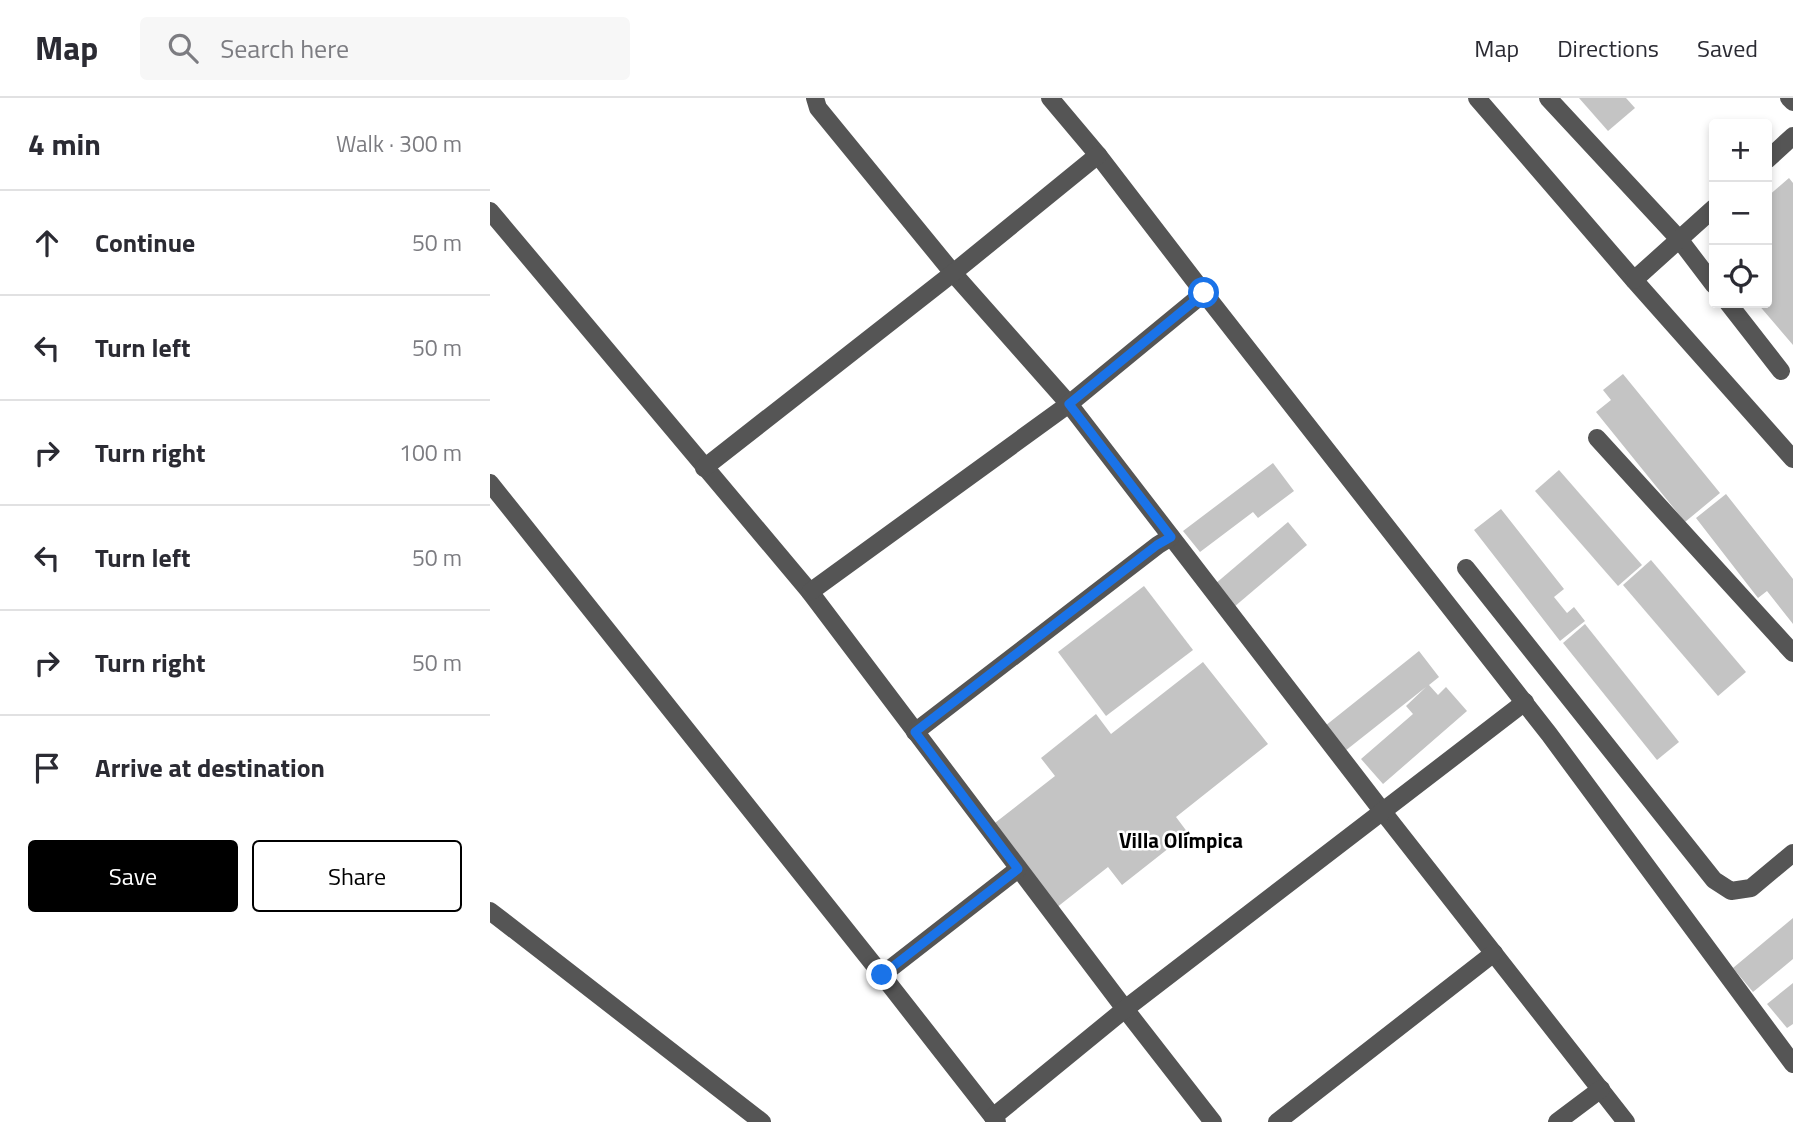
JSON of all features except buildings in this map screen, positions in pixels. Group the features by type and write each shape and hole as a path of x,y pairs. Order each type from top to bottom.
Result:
{"street":[{"path":"815,98 818,108 953,272 1069,404 1382,812 1626,1122"},
{"path":"1051,98 1525,702 1793,1064"},
{"path":"1477,98 1793,459"},
{"path":"1548,98 1679,239 1709,278"},
{"path":"1789,98 1793,102"},
{"path":"1772,155 1793,136"},
{"path":"704,468 1098,155"},
{"path":"490,211 810,592 1213,1122"},
{"path":"1634,280 1709,212"},
{"path":"810,592 1069,404 1204,293"},
{"path":"1732,308 1781,371"},
{"path":"1597,438 1793,653"},
{"path":"490,483 995,1119 1125,1009 1525,702"},
{"path":"915,732 1157,545 1171,537"},
{"path":"1466,568 1714,880 1731,891 1751,888 1793,853"},
{"path":"882,975 1018,869"},
{"path":"490,911 762,1122"},
{"path":"1277,1122 1494,953"},
{"path":"1557,1122 1601,1089"}],"district":[{"name":"Villa Olímpica","path":"1181,841"}],"route":[{"path":"882,975 1018,869 915,732 1157,545 1171,537 1069,404 1204,293"}]}
